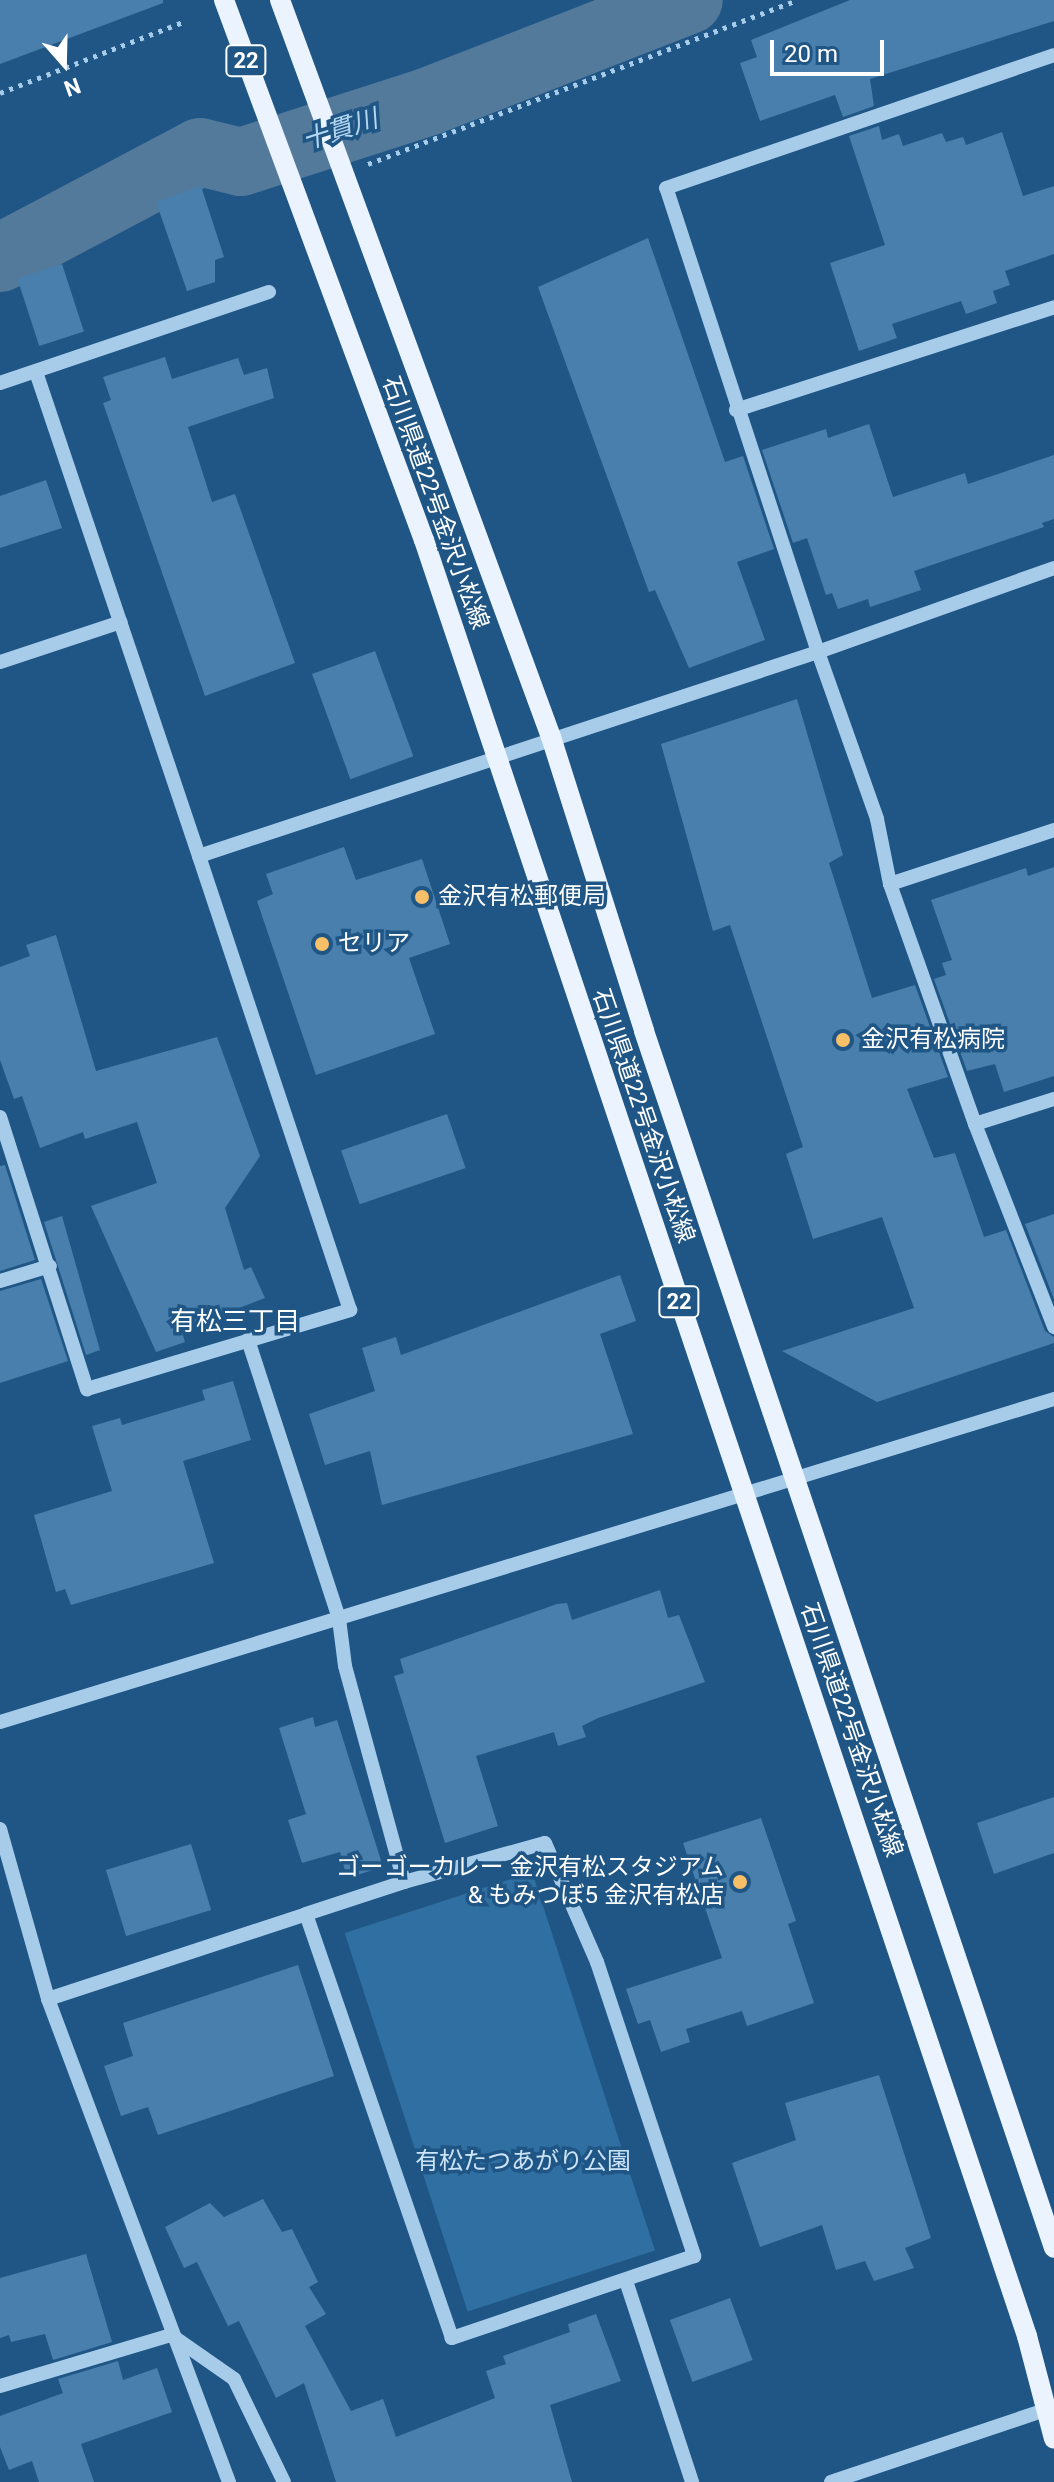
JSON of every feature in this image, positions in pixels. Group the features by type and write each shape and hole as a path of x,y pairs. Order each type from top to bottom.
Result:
{"main road":[{"name":"石川県道22号金沢小松線","path":"224,0 424,540 494,757 1027,2336 1050,2408 1054,2439"},
{"name":"石川県道22号金沢小松線","path":"280,0 551,737 644,1031 1054,2248"}],"street":[{"path":"1054,55 666,188 736,410 877,819 890,884 975,1124 1054,1327"},
{"path":"0,383 269,292"},
{"path":"736,410 1054,307"},
{"path":"0,1117 87,1389 350,1310 36,372"},
{"path":"199,856 551,737 818,652 1054,568"},
{"path":"0,662 121,622"},
{"path":"890,884 1054,830"},
{"path":"975,1124 1054,1099"},
{"path":"0,1281 50,1266"},
{"path":"248,1340 339,1619 345,1666 404,1882"},
{"path":"0,1722 1054,1399"},
{"path":"0,1829 48,1999 140,2236 171,2335 229,2482"},
{"path":"48,1999 306,1914 404,1882 545,1843 597,1962 694,2256 452,2338 306,1914"},
{"path":"626,2281 692,2482"},
{"path":"0,2386 171,2335"},
{"path":"171,2335 234,2379 284,2482"},
{"path":"831,2482 1050,2408"}],"path":[{"path":"341,164 797,0"},
{"path":"0,93 183,22"}],"green space":[{"name":"有松たつあがり公園","path":"532,1872 655,2251 468,2311 345,1933"}],"building":[{"path":"0,0 163,0 163,3 0,64"},
{"path":"850,0 1054,0 1054,21 870,79 874,106 843,117 835,95 760,121 740,63 757,57 751,40"},
{"path":"879,126 882,140 899,134 903,146 942,133 946,142 963,137 966,145 1002,132 1023,196 1054,186 1054,254 1005,271 1010,285 993,291 997,303 966,314 961,301 892,324 897,338 859,351 830,263 885,245 849,136"},
{"path":"201,186 224,257 215,260 215,282 187,291 156,202"},
{"path":"648,238 725,462 743,456 774,549 737,562 765,640 689,668 655,590 649,592 538,287"},
{"path":"62,264 84,332 39,346 17,279"},
{"path":"165,357 172,379 238,358 244,375 267,368 274,398 188,427 212,502 235,494 295,663 205,696 103,403 111,400 103,377"},
{"path":"869,424 893,497 965,473 968,484 1054,455 1054,519 1042,523 1044,527 914,571 921,590 870,607 868,599 838,609 832,593 826,595 807,538 793,543 762,450 826,429 828,438"},
{"path":"46,480 62,528 0,548 0,496"},
{"path":"375,651 413,756 350,779 312,674"},
{"name":"金沢有松病院","path":"797,699 843,855 829,863 872,998 915,985 948,1077 907,1089 934,1158 955,1153 984,1237 1006,1230 1045,1331 1054,1337 1054,1343 877,1402 782,1351 914,1308 882,1217 813,1239 786,1154 803,1147 730,925 713,931 661,744"},
{"path":"344,847 356,880 422,859 450,944 409,958 435,1034 316,1075 257,901 273,894 266,874"},
{"path":"1054,867 1054,1076 1004,1092 995,1064 967,1071 934,979 946,975 942,963 952,960 931,900 1026,868 1028,876"},
{"path":"56,935 96,1071 217,1037 260,1156 225,1208 244,1270 251,1267 265,1298 187,1328 182,1332 185,1342 156,1352 91,1206 157,1183 137,1122 85,1139 83,1132 40,1148 22,1096 14,1099 0,1060 0,967 30,956 26,945"},
{"path":"447,1114 466,1168 360,1204 341,1150"},
{"path":"5,1165 35,1260 0,1271 0,1166"},
{"path":"1054,1214 1054,1299 1025,1224"},
{"path":"62,1216 100,1350 86,1355 44,1222"},
{"path":"620,1275 636,1321 600,1334 633,1434 382,1505 370,1451 325,1465 309,1414 375,1391 362,1348 396,1337 401,1355"},
{"path":"41,1279 68,1361 0,1383 0,1291"},
{"path":"233,1381 251,1440 183,1461 214,1563 71,1605 65,1589 56,1592 34,1515 112,1491 92,1426 120,1418 122,1425 205,1400 202,1390"},
{"path":"660,1590 668,1618 679,1615 705,1682 598,1718 582,1726 586,1737 558,1746 554,1732 476,1756 498,1826 445,1843 394,1676 404,1673 400,1659 557,1604 567,1603 572,1620"},
{"path":"313,1717 315,1727 337,1720 383,1867 347,1878 340,1852 302,1863 288,1820 306,1814 279,1728"},
{"path":"1054,1797 1054,1853 994,1874 977,1823"},
{"path":"761,1818 796,1921 788,1924 814,2003 747,2026 742,2011 686,2029 690,2042 661,2052 650,2020 638,2024 626,1989 722,1958 683,1843"},
{"path":"191,1844 211,1910 126,1936 106,1870"},
{"path":"298,1965 334,2076 158,2135 148,2107 121,2116 104,2066 133,2056 123,2023"},
{"path":"879,2075 931,2238 905,2248 914,2268 874,2281 865,2261 836,2270 822,2225 760,2247 732,2163 796,2140 785,2103"},
{"path":"263,2199 282,2232 292,2229 318,2282 309,2287 326,2314 305,2326 351,2411 383,2399 396,2437 495,2398 486,2371 506,2364 503,2356 570,2332 568,2324 596,2314 621,2381 550,2405 572,2482 336,2482 304,2383 276,2398 239,2321 228,2326 197,2262 184,2268 165,2227 210,2203 224,2217"},
{"path":"86,2254 112,2342 53,2360 45,2334 11,2342 9,2335 0,2338 0,2278"},
{"path":"730,2298 753,2360 692,2382 670,2320"},
{"path":"118,2361 123,2380 157,2368 172,2412 81,2444 94,2482 39,2482 32,2461 9,2470 0,2447 0,2416 63,2393 58,2379"}],"waterway":[{"name":"十貫川","path":"0,258 200,152 241,162 427,102 689,0"}],"place":[{"name":"金沢有松郵便局","path":"422,897"},
{"name":"セリア","path":"322,944"},
{"name":"金沢有松病院","path":"843,1040"},
{"name":"ゴーゴーカレー 金沢有松スタジアム & もみつぼ5 金沢有松店","path":"740,1882"}],"district":[{"name":"有松三丁目","path":"235,1322"}]}
